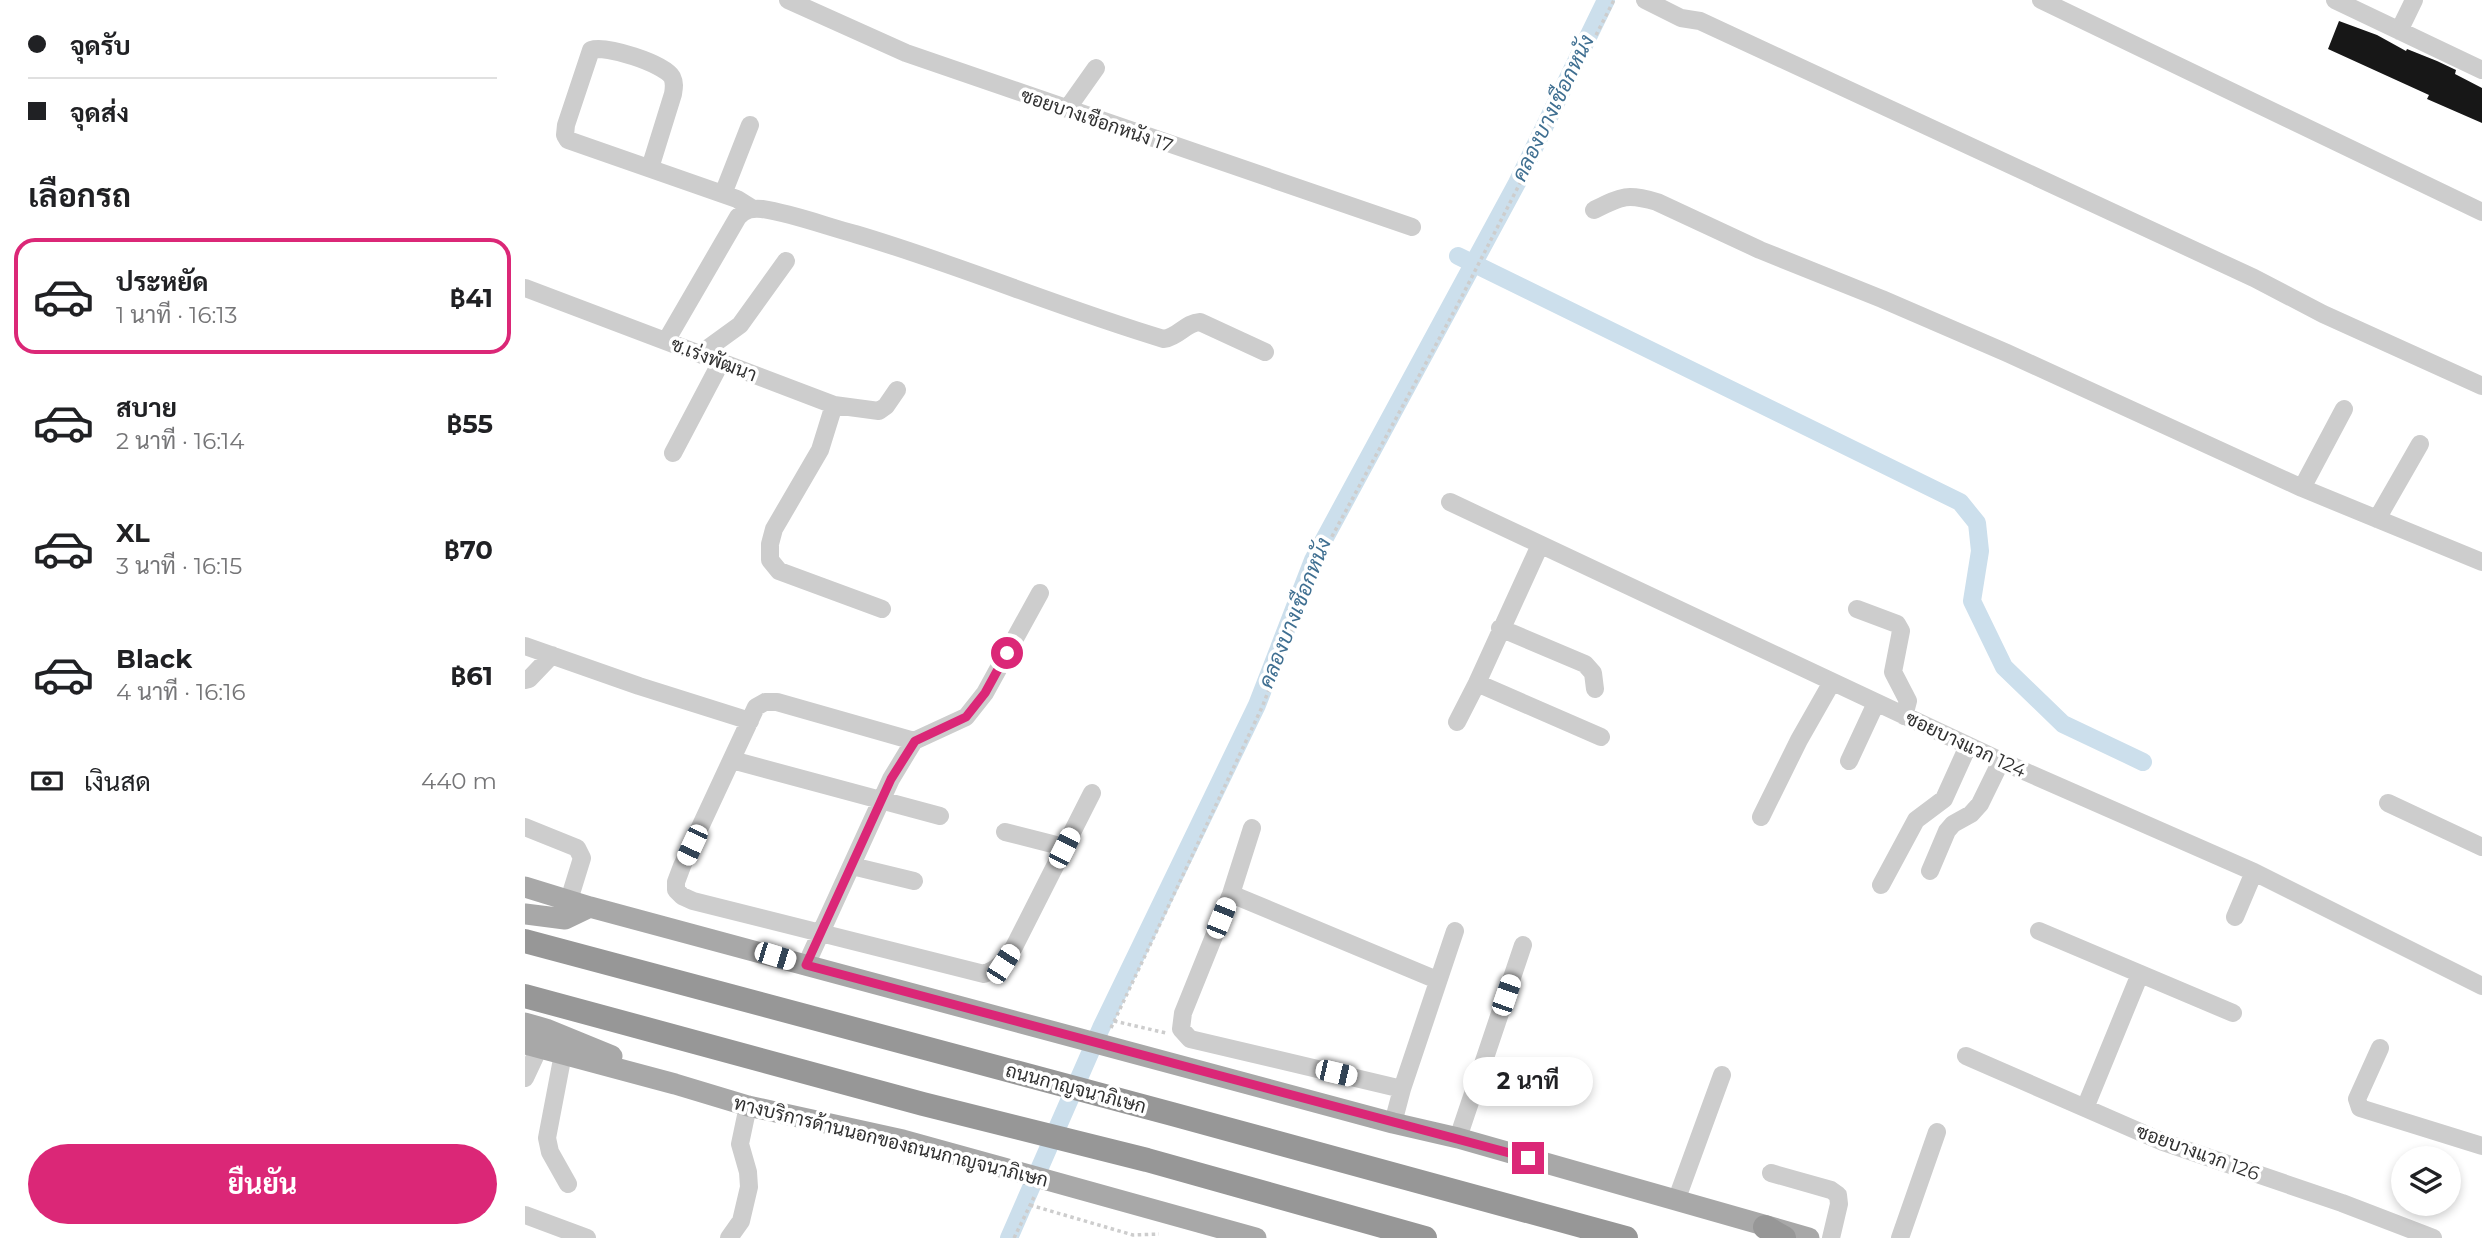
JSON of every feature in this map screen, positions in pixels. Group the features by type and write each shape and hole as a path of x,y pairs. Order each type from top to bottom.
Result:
{"highway":[{"name":"ถนนกาญจนาภิเษก","path":"525,941 1626,1238"},
{"path":"525,996 923,1104 1147,1160 1425,1238"}],"main road":[{"path":"525,887 970,1010 1458,1138 1774,1232 1809,1238"},
{"path":"525,914 565,919 590,907"},
{"path":"525,1023 675,1084"},
{"name":"ทางบริการด้านนอกของถนนกาญจนาภิเษก","path":"532,1046 748,1106 903,1140 1256,1238"}],"street":[{"name":"ซอยบางเชือกหนัง 17","path":"788,0 906,53 1412,227"},
{"path":"1646,0 1681,18 1700,21 2482,386"},
{"path":"2041,0 2482,212"},
{"path":"2335,0 2482,70"},
{"path":"2399,31 2414,0"},
{"path":"650,168 673,94 674,82 671,75 661,67 606,48 591,50 566,125 565,135 568,140 737,199 753,209 801,219 925,254 1095,318 1164,339 1175,337 1193,322 1200,322 1265,352"},
{"path":"1066,109 1096,68"},
{"path":"723,194 750,125"},
{"path":"1594,210 1622,196 1657,202 1760,250 2007,353 2302,488 2482,562"},
{"path":"666,341 738,216 753,209"},
{"path":"700,354 740,325 786,261"},
{"name":"ซ.เร่งพัฒนา","path":"525,288 834,405 879,411 897,390"},
{"path":"673,453 721,362"},
{"path":"834,405 820,450 774,529 770,544 771,560 779,571 882,610"},
{"path":"2302,488 2344,409"},
{"path":"2377,519 2420,444"},
{"name":"ซอยบางแวก 124","path":"1450,502 1968,746 2254,872 2482,986"},
{"path":"1457,722 1478,683 1500,628 1540,545"},
{"path":"806,965 891,779 915,741 966,717 985,693 1040,593"},
{"path":"1857,609 1897,624 1902,631 1893,672 1908,701 1904,716"},
{"path":"1500,628 1585,664 1593,673 1595,689"},
{"path":"525,646 750,721"},
{"path":"525,680 530,679 552,655"},
{"path":"1761,817 1799,740 1832,682"},
{"path":"1478,683 1601,737"},
{"path":"915,741 777,702 765,702 756,707 682,866 676,890 693,901 984,974 1003,964 1014,947 1092,793"},
{"path":"1849,761 1876,703"},
{"path":"1881,885 1916,820 1944,799 1968,746"},
{"path":"732,760 940,816"},
{"path":"1930,871 1947,831 1980,804 2001,761"},
{"path":"2388,803 2482,847"},
{"path":"525,827 577,848 582,858 569,900"},
{"path":"1252,828 1231,894 1183,1013 1181,1029 1190,1039 1402,1089"},
{"path":"1005,832 1064,848"},
{"path":"852,866 914,881"},
{"path":"2235,917 2254,872"},
{"path":"1231,894 1437,980"},
{"path":"1393,1123 1455,931"},
{"path":"2039,931 2233,1013"},
{"path":"1458,1138 1523,945"},
{"path":"2085,1108 2140,974"},
{"path":"525,1078 532,1046"},
{"path":"2380,1048 2357,1099 2360,1108 2482,1146"},
{"path":"563,1054 547,1138 550,1152 568,1184"},
{"name":"ซอยบางแวก 126","path":"1966,1056 2163,1142 2342,1203 2433,1238"},
{"path":"1676,1201 1722,1075"},
{"path":"729,1238 741,1221 749,1187 740,1144 748,1106"},
{"path":"1900,1238 1937,1132"},
{"path":"1771,1173 1831,1190 1837,1195 1839,1204 1831,1238"},
{"path":"525,1215 587,1238"}],"path":[{"path":"1108,1034 1263,705 1317,564 1458,304 1614,0"},
{"path":"1114,1021 1190,1039"},
{"path":"1014,1238 1035,1195"},
{"path":"1030,1205 1133,1235 1159,1234"}],"building":[{"path":"2339,21 2377,35 2406,51 2407,49 2437,61 2482,88 2482,123 2427,99 2429,95 2328,49"}],"waterway":[{"name":"คลองบางเชือกหนัง","path":"1009,1238 1101,1028 1257,705 1313,560 1517,183 1606,0"},
{"path":"1458,256 1960,502 1977,523 1980,551 1972,601 2004,667 2063,724 2143,762"}],"route":[{"path":"1007,653 985,693 966,717 915,741 891,779 806,965 1528,1158"}]}
